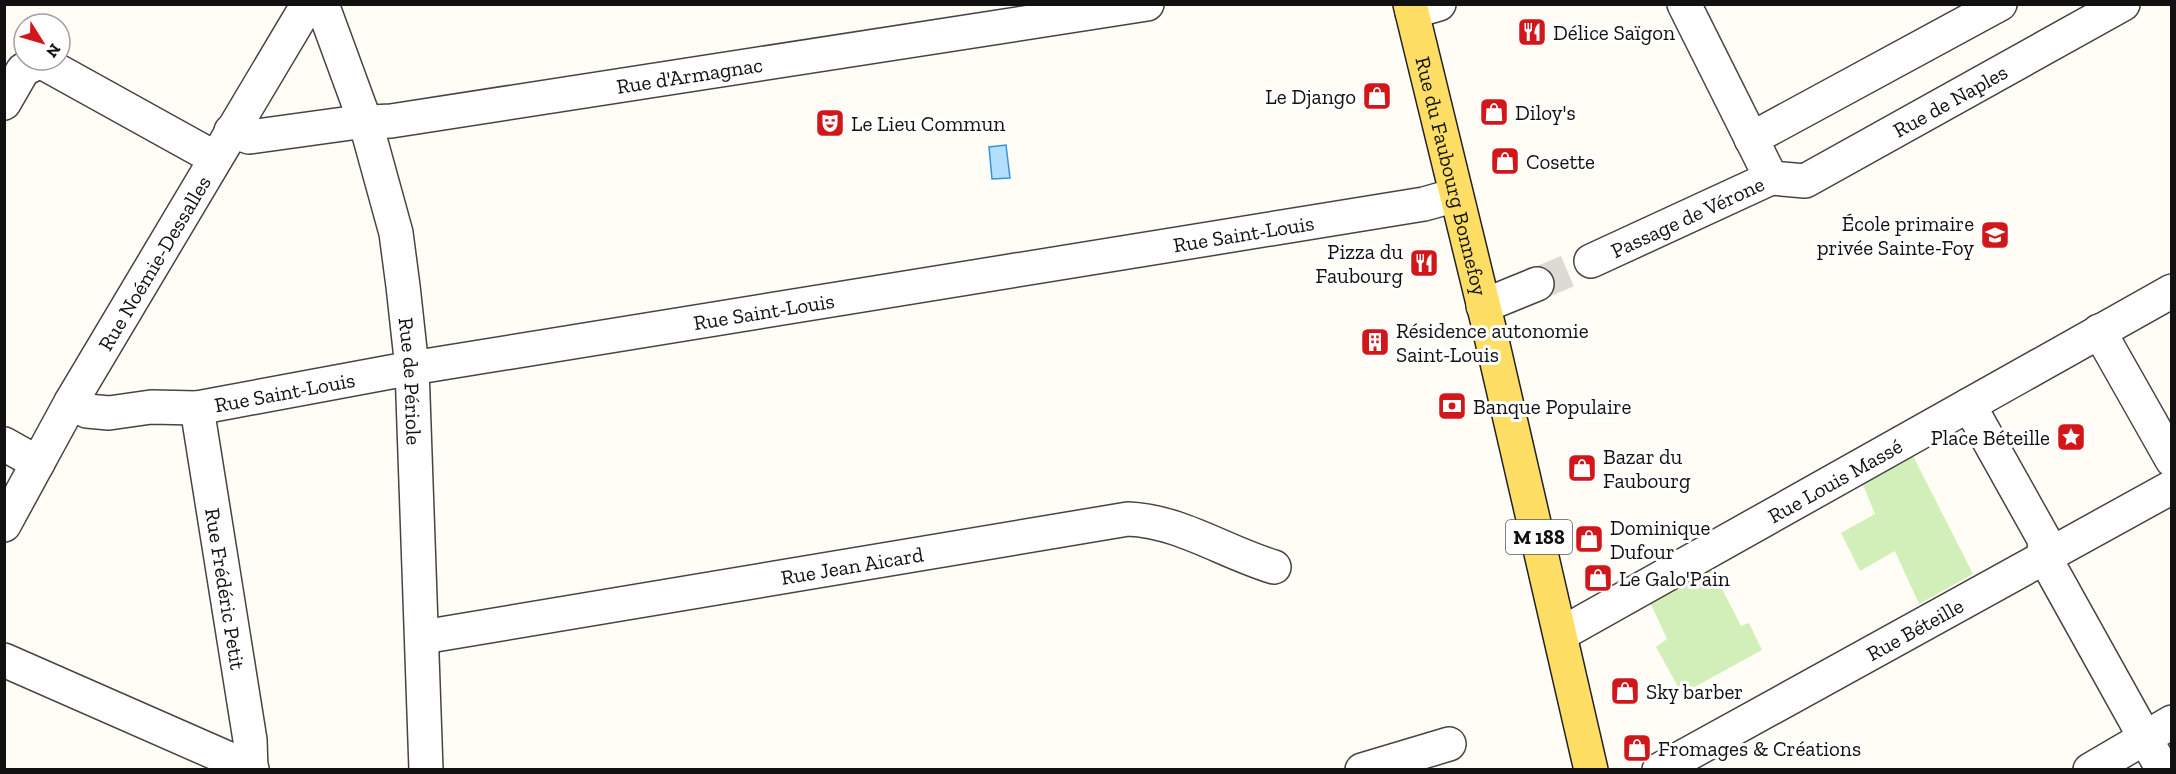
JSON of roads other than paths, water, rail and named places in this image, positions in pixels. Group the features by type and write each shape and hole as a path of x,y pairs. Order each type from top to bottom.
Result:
{"main road":[{"name":"Rue du Faubourg Bonnefoy","path":"1420,7 1456,195 1561,634 1591,770"}],"street":[{"name":"Rue Noémie-Dessalles","path":"4,525 71,402 308,4"},
{"name":"Rue de Périole","path":"322,4 366,124 396,233 412,369 426,770"},
{"name":"Rue d'Armagnac","path":"223,144 249,137 351,123 366,124 1147,4"},
{"name":"Passage de Vérone","path":"1591,261 1771,178 1684,4"},
{"path":"1751,140 2000,4"},
{"name":"Rue de Naples","path":"1771,178 1805,181 2123,4"},
{"path":"4,103 23,70 40,61 223,144"},
{"name":"Rue Saint-Louis","path":"71,402 87,411 110,413 151,406 197,408 412,369 1424,204 1456,195"},
{"path":"1483,306 1537,284"},
{"name":"Rue Louis Massé","path":"1561,634 2076,347 2172,291"},
{"path":"2099,332 2172,460"},
{"path":"1969,405 2044,538 2045,558 2159,730 2163,770"},
{"name":"Rue Frédéric Petit","path":"197,408 250,740 252,769"},
{"path":"4,444 38,463"},
{"name":"Rue Béteille","path":"1659,770 2172,487"},
{"name":"Rue Jean Aicard","path":"423,638 1128,519 1153,520 1174,526 1240,556 1274,567"},
{"path":"4,660 252,769"},
{"path":"2090,770 2159,730"},
{"path":"1362,770 1449,744"}],"water":[{"path":"1006,145 1010,178 992,179 989,147"}],"tunnel":[{"path":"1537,284 1591,261"}],"place":[{"name":"Délice Saïgon","path":"1532,32"},
{"name":"Le Django","path":"1377,96"},
{"name":"Diloy's","path":"1494,112"},
{"name":"Le Lieu Commun","path":"830,123"},
{"name":"Cosette","path":"1505,161"},
{"name":"École primaire privée Sainte-Foy","path":"1995,235"},
{"name":"Pizza du Faubourg","path":"1424,263"},
{"name":"Résidence autonomie Saint-Louis","path":"1375,342"},
{"name":"Banque Populaire","path":"1452,406"},
{"name":"Place Béteille","path":"2071,437"},
{"name":"Bazar du Faubourg","path":"1582,468"},
{"name":"Dominique Dufour","path":"1589,539"},
{"name":"Le Galo'Pain","path":"1598,578"},
{"name":"Sky barber","path":"1625,691"},
{"name":"Fromages & Créations","path":"1637,748"}]}
